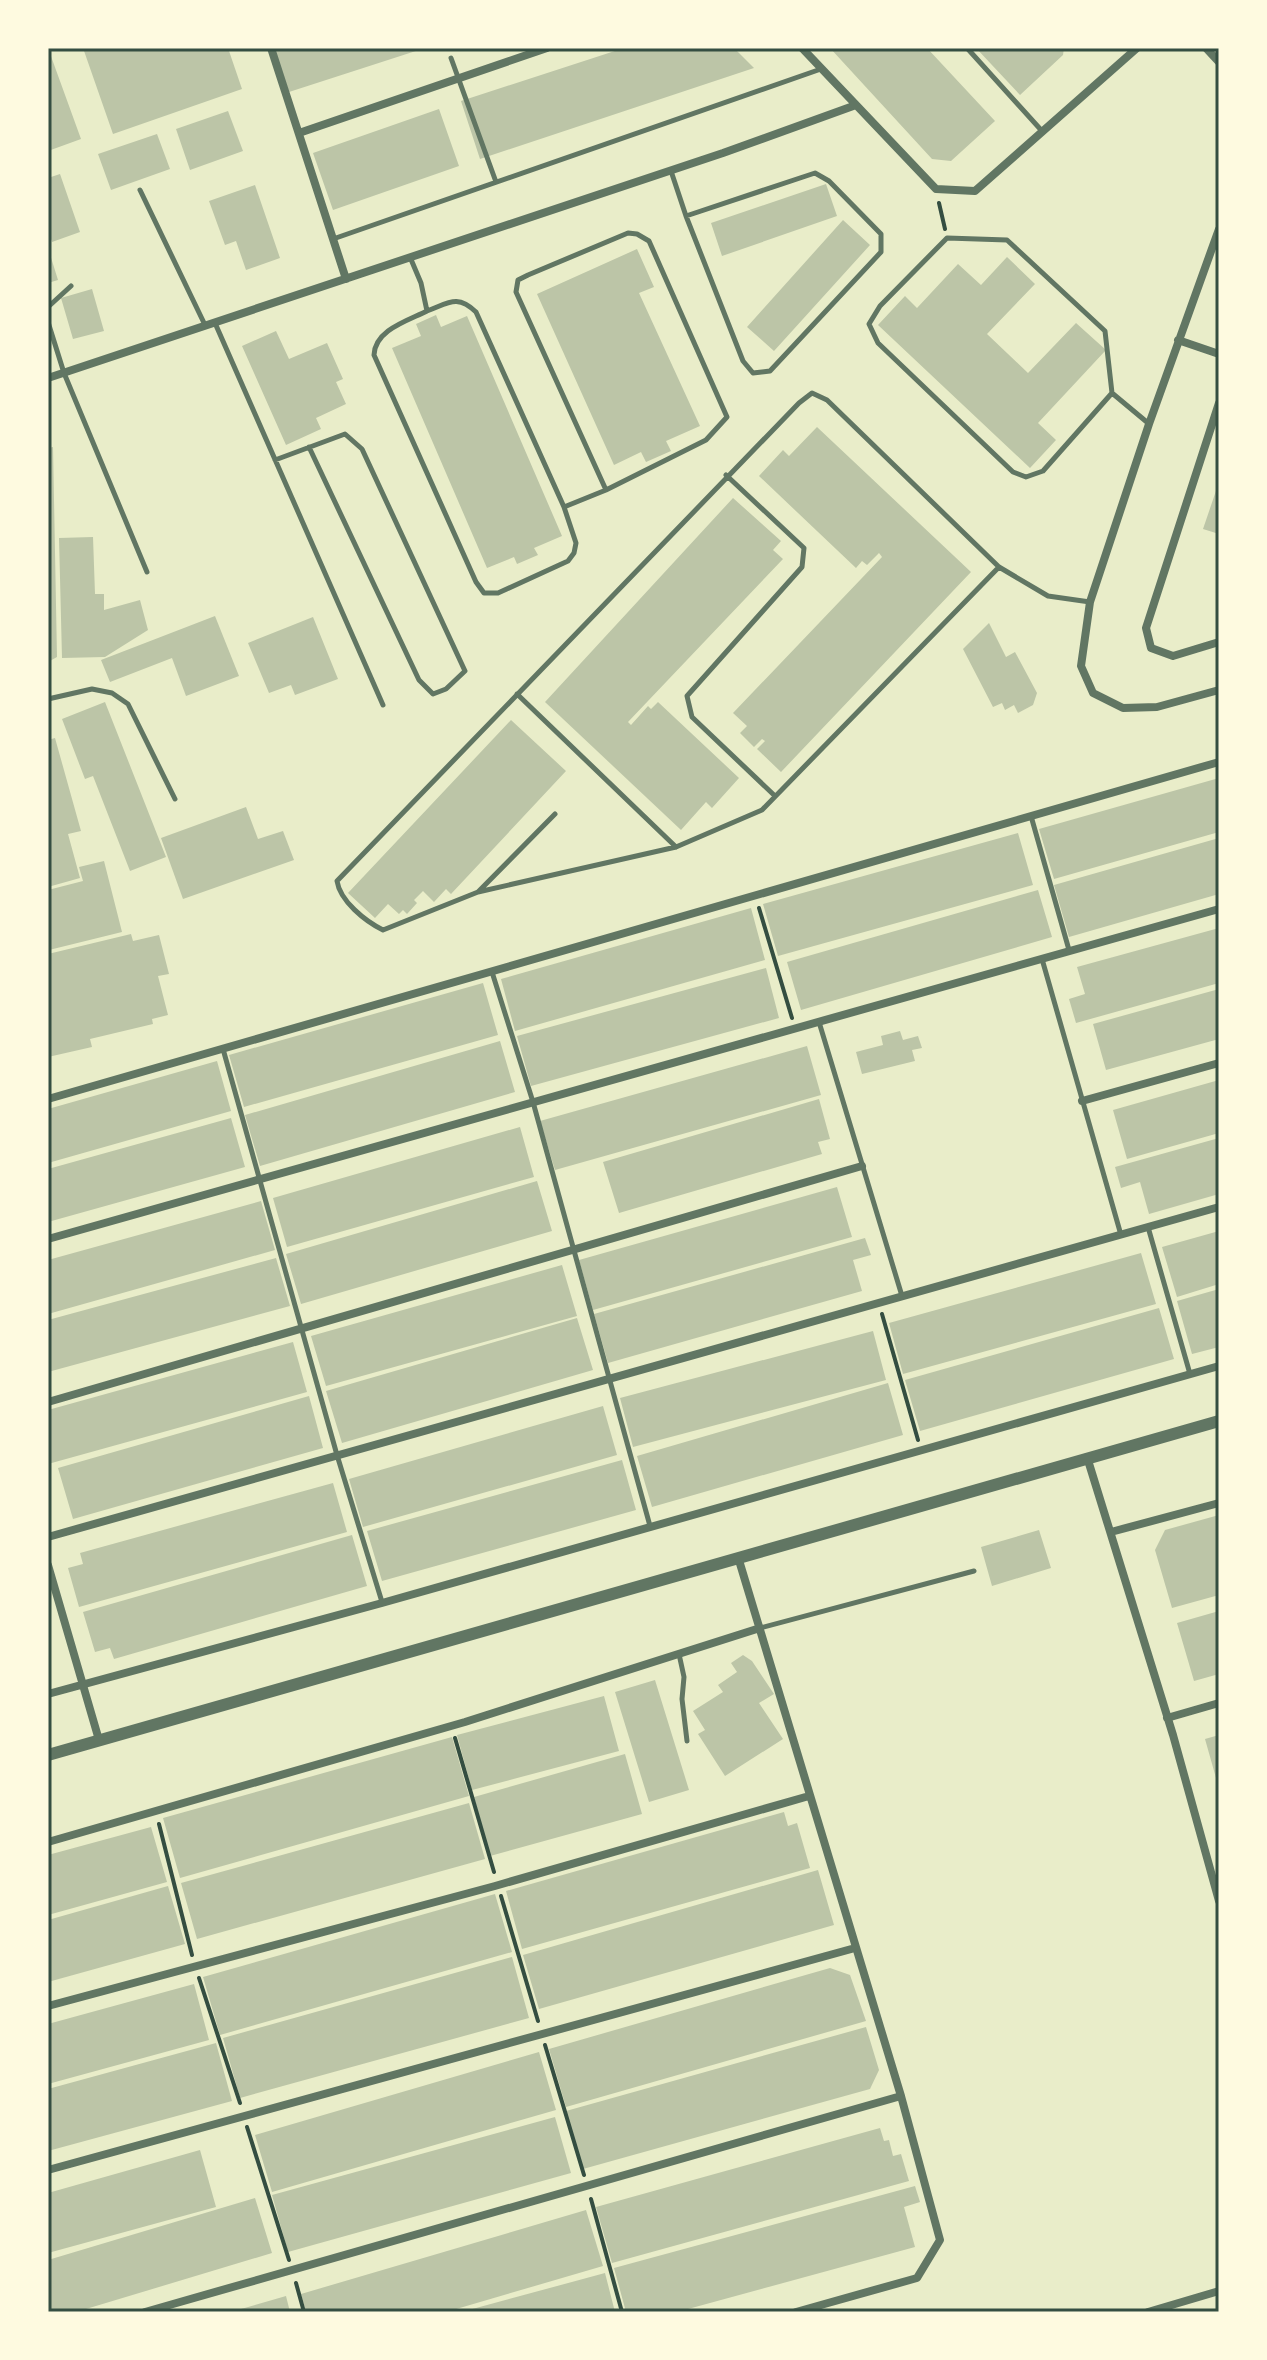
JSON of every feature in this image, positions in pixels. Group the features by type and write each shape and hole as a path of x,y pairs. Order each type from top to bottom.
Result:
{"street":[{"path":"271,48 346,279"},
{"path":"299,133 547,48"},
{"path":"802,48 936,189 975,191 1131,50"},
{"path":"1206,48 1219,62"},
{"path":"48,378 671,171 856,105"},
{"path":"1219,229 1178,340 1090,602 1081,666 1093,693 1123,708 1157,707 1219,690"},
{"path":"1178,340 1219,354"},
{"path":"1219,403 1146,628 1151,648 1173,656 1219,642"},
{"path":"48,1099 1219,762"},
{"path":"48,1239 1219,909"},
{"path":"1082,1101 1219,1063"},
{"path":"48,1402 862,1166"},
{"path":"48,1537 1219,1207"},
{"path":"48,1694 382,1603 1219,1366"},
{"path":"48,1755 1219,1421"},
{"path":"1087,1457 1219,1901"},
{"path":"1111,1532 1219,1503"},
{"path":"738,1557 901,2096 940,2240 917,2278 796,2312"},
{"path":"48,1565 99,1740"},
{"path":"48,1842 451,1726 760,1628"},
{"path":"1167,1718 1219,1703"},
{"path":"48,2006 497,1885 809,1796"},
{"path":"48,2170 855,1948"},
{"path":"145,2312 901,2096"},
{"path":"1148,2312 1219,2291"}],"lane":[{"path":"967,48 1042,132"},
{"path":"451,58 496,182"},
{"path":"333,239 822,69"},
{"path":"671,171 686,216 743,361 753,373 770,371 881,252 881,234 829,181 815,173 686,216"},
{"path":"140,190 210,324 275,460 383,705"},
{"path":"564,507 606,490 706,440 727,417 649,241 628,233 518,280 516,292 606,490"},
{"path":"1112,393 1043,471 1026,477 1013,472 878,343 869,324 880,306 947,238 1007,240 1105,331 1112,393 1149,424"},
{"path":"410,257 421,283 427,311"},
{"path":"48,307 71,286"},
{"path":"456,300 466,303 476,312 564,507 576,543 568,561 498,593 484,593 476,582 374,355 374,343 382,334 427,311 456,300"},
{"path":"48,322 64,373 102,470 147,572"},
{"path":"999,567 762,810 676,847 478,892 383,930 372,925 339,893 337,881 726,475 812,393 827,400 999,567 1048,596 1090,602"},
{"path":"275,460 309,447 345,434 362,449 465,671 446,689 433,694 419,680 309,447"},
{"path":"726,475 804,548 802,567 687,696 692,717 775,796"},
{"path":"48,699 92,689 112,693 128,704 175,799"},
{"path":"517,694 676,847"},
{"path":"478,892 555,814"},
{"path":"1031,816 1069,951"},
{"path":"1042,959 1121,1235"},
{"path":"492,971 533,1102 650,1526"},
{"path":"819,1022 902,1296"},
{"path":"223,1049 262,1179 337,1455 382,1603"},
{"path":"1148,1227 1190,1374"},
{"path":"760,1628 974,1571"},
{"path":"679,1653 684,1677 682,1699 687,1741"}],"path":[{"path":"936,189 947,238"},
{"path":"755,896 795,1028"},
{"path":"878,1303 921,1450"},
{"path":"451,1726 622,2312"},
{"path":"156,1811 195,1967 304,2312"}],"building":[{"path":"48,48 81,139 48,151"},
{"path":"83,48 228,48 242,89 113,134"},
{"path":"274,48 422,48 422,49 289,92"},
{"path":"624,48 734,48 754,68 480,159 461,101"},
{"path":"830,48 927,48 995,121 951,161 932,159"},
{"path":"976,48 1064,48 1063,55 1020,95"},
{"path":"439,109 459,166 333,210 313,153"},
{"path":"228,111 243,151 190,170 176,129"},
{"path":"157,134 170,169 111,190 98,154"},
{"path":"60,174 80,232 52,242 48,230 48,178"},
{"path":"826,184 837,216 722,256 711,223"},
{"path":"255,185 280,258 246,270 236,241 225,245 209,201"},
{"path":"843,220 870,245 774,351 747,327"},
{"path":"48,248 58,280 48,283"},
{"path":"637,249 654,287 639,293 700,426 666,441 671,451 646,462 641,452 614,465 537,294"},
{"path":"1007,257 1035,284 987,334 1028,373 1076,323 1106,350 1038,423 1056,440 1030,468 878,325 905,296 917,308 958,264 981,285"},
{"path":"92,289 104,331 73,339 61,298"},
{"path":"436,315 441,327 467,316 562,536 534,548 538,555 517,564 514,557 487,568 392,348 421,336 416,324"},
{"path":"276,331 289,359 327,343 343,379 336,382 346,404 316,418 321,429 286,445 242,346"},
{"path":"817,427 971,572 781,772 757,749 765,741 762,739 754,747 740,733 747,726 733,713 882,557 879,553 867,565 862,561 856,568 759,476 783,450 789,456"},
{"path":"53,447 57,657 48,662 48,448"},
{"path":"1219,482 1219,534 1203,529"},
{"path":"733,498 781,541 773,550 783,559 628,722 631,725 648,706 651,709 658,702 739,778 712,808 706,802 681,830 545,702"},
{"path":"93,537 95,594 104,594 104,610 140,600 148,630 105,657 62,658 59,538"},
{"path":"215,616 239,676 186,696 172,658 110,682 101,660"},
{"path":"313,617 338,679 295,695 291,685 269,693 248,643"},
{"path":"989,623 1006,657 1015,652 1037,693 1033,705 1018,713 1014,705 1005,710 1002,703 993,707 963,649"},
{"path":"105,702 166,857 130,871 93,776 85,779 62,719"},
{"path":"511,720 566,771 451,894 446,889 434,902 423,891 407,914 403,910 399,914 388,904 375,918 348,893"},
{"path":"55,738 81,831 68,834 80,878 48,887 48,740"},
{"path":"1219,778 1219,832 1054,879 1039,829"},
{"path":"246,807 258,839 283,831 294,860 183,899 161,838"},
{"path":"1018,833 1033,885 778,956 763,904"},
{"path":"1219,838 1219,894 1069,937 1054,885"},
{"path":"104,861 122,932 49,950 48,890 83,881 79,867"},
{"path":"1038,890 1052,937 801,1010 787,962"},
{"path":"751,908 765,960 515,1031 501,979"},
{"path":"1219,928 1219,983 1076,1023 1069,999 1085,994 1077,967"},
{"path":"131,934 133,941 159,935 169,974 158,976 168,1015 152,1019 153,1024 90,1039 92,1047 48,1057 48,954"},
{"path":"766,968 779,1018 531,1086 517,1036"},
{"path":"483,983 498,1035 244,1107 229,1055"},
{"path":"1219,989 1219,1039 1106,1070 1093,1024"},
{"path":"900,1031 903,1040 918,1036 922,1048 912,1050 915,1061 862,1074 856,1052 883,1045 881,1036"},
{"path":"500,1041 515,1092 260,1166 245,1115"},
{"path":"807,1046 821,1095 555,1170 540,1121"},
{"path":"217,1061 231,1111 48,1163 48,1109"},
{"path":"1219,1080 1219,1133 1127,1159 1113,1110"},
{"path":"819,1099 830,1139 818,1142 822,1154 619,1213 603,1162"},
{"path":"231,1118 245,1167 48,1222 48,1169"},
{"path":"520,1127 534,1177 287,1247 273,1198"},
{"path":"1219,1138 1219,1194 1149,1214 1140,1182 1121,1188 1115,1167"},
{"path":"537,1181 552,1231 301,1304 286,1254"},
{"path":"837,1187 852,1237 593,1310 579,1260"},
{"path":"261,1201 275,1250 48,1314 48,1260"},
{"path":"1219,1231 1219,1284 1177,1297 1162,1247"},
{"path":"865,1238 871,1255 853,1260 862,1291 608,1363 594,1314"},
{"path":"1141,1253 1156,1304 903,1374 889,1323"},
{"path":"276,1258 290,1306 48,1372 48,1320"},
{"path":"562,1265 577,1316 326,1386 311,1336"},
{"path":"1219,1289 1219,1347 1192,1354 1177,1301"},
{"path":"1159,1308 1174,1359 920,1431 905,1380"},
{"path":"577,1318 593,1370 342,1443 326,1391"},
{"path":"873,1331 886,1380 633,1447 620,1398"},
{"path":"293,1342 307,1392 48,1464 48,1410"},
{"path":"888,1383 903,1435 652,1507 637,1456"},
{"path":"309,1396 323,1448 73,1519 58,1468"},
{"path":"603,1406 617,1455 363,1527 349,1479"},
{"path":"622,1460 636,1510 382,1581 367,1531"},
{"path":"333,1483 347,1532 79,1607 68,1568 83,1564 80,1553"},
{"path":"1219,1515 1219,1595 1172,1608 1155,1550 1165,1530"},
{"path":"1039,1530 1051,1568 992,1586 981,1547"},
{"path":"352,1535 367,1586 114,1659 110,1648 95,1652 83,1612"},
{"path":"1219,1611 1219,1674 1194,1681 1177,1623"},
{"path":"743,1655 752,1661 774,1694 759,1703 783,1739 725,1776 698,1734 705,1730 693,1711 723,1692 718,1685 737,1672 731,1663"},
{"path":"655,1680 689,1790 649,1802 615,1692"},
{"path":"604,1696 619,1751 472,1790 457,1735"},
{"path":"1219,1735 1219,1785 1218,1785 1205,1739"},
{"path":"452,1737 469,1796 180,1878 163,1818"},
{"path":"625,1754 642,1814 490,1856 474,1797"},
{"path":"469,1803 485,1859 197,1939 181,1883"},
{"path":"784,1812 788,1826 797,1823 810,1868 522,1949 506,1891"},
{"path":"151,1827 167,1882 48,1915 48,1855"},
{"path":"818,1870 834,1925 539,2009 523,1955"},
{"path":"168,1886 185,1944 48,1982 48,1920"},
{"path":"495,1894 512,1952 220,2035 203,1977"},
{"path":"512,1957 529,2018 240,2098 223,2038"},
{"path":"830,1968 850,1975 866,2021 566,2107 549,2049"},
{"path":"194,1984 209,2040 48,2084 48,2024"},
{"path":"866,2027 879,2070 870,2089 583,2169 566,2111"},
{"path":"216,2043 232,2101 48,2151 48,2089"},
{"path":"539,2052 556,2110 272,2192 255,2135"},
{"path":"555,2117 571,2173 288,2252 272,2195"},
{"path":"880,2128 884,2141 889,2140 893,2156 901,2154 909,2181 612,2263 596,2207"},
{"path":"200,2150 216,2207 48,2253 48,2193"},
{"path":"915,2186 920,2202 904,2207 915,2247 677,2312 626,2312 614,2268"},
{"path":"255,2198 272,2253 76,2312 48,2312 48,2260"},
{"path":"586,2210 603,2266 446,2312 306,2312 301,2294"},
{"path":"605,2273 615,2312 465,2312 465,2311"},
{"path":"286,2296 290,2312 234,2312 234,2311"}]}
